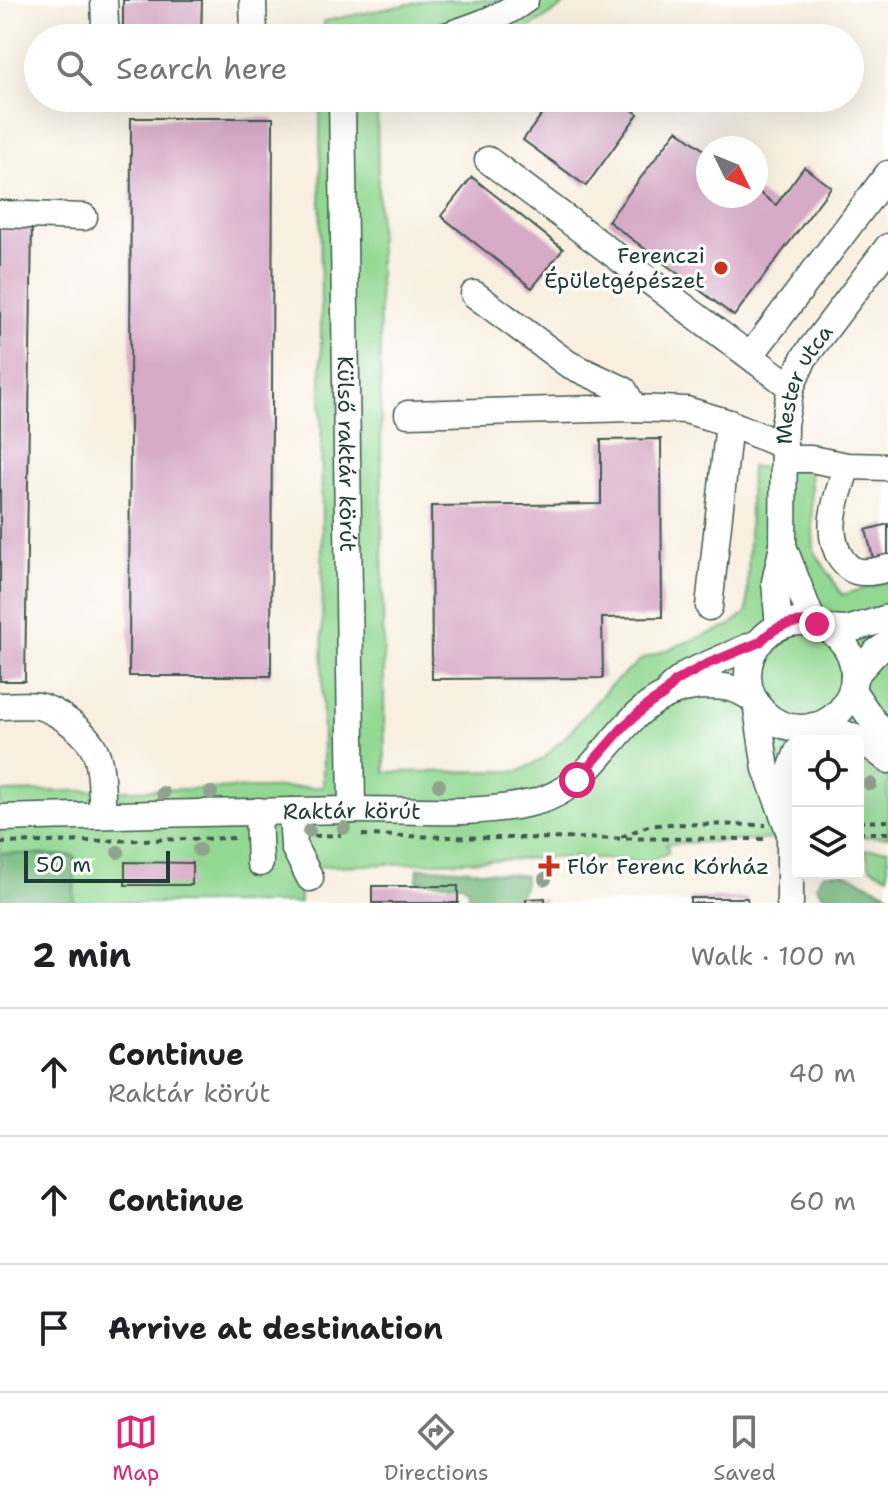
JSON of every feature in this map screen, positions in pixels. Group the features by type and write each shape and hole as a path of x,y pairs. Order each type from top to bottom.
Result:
{"street":[{"path":"104,0 105,24"},
{"path":"253,0 254,24"},
{"path":"481,24 525,0"},
{"name":"Külső raktár körút","path":"342,112 352,810"},
{"path":"488,160 791,387"},
{"path":"750,356 888,174"},
{"path":"0,214 84,217"},
{"name":"Mester utca","path":"783,546 784,452 791,387 804,358 888,247"},
{"path":"474,294 568,364 624,390 634,408"},
{"path":"408,414 634,408 686,410 729,423 784,452 847,466 888,467"},
{"path":"709,607 729,423"},
{"path":"847,466 831,529 839,555 847,568 859,573 888,568"},
{"path":"783,546 821,626 838,637 853,663 853,683 847,702 834,716 808,734"},
{"path":"770,635 775,582 783,546"},
{"path":"888,618 847,630 794,623 770,635 753,654 749,672 751,692 756,702 778,722 808,734 848,733 888,760"},
{"name":"Raktár körút","path":"0,818 103,815 259,833 352,810 472,810 530,803 565,790 577,780 625,725 676,681 770,635"},
{"path":"853,683 875,653 888,644"},
{"path":"853,683 873,721 888,735"},
{"path":"663,695 692,687 718,686 737,689 756,702 766,769 789,831"},
{"path":"0,706 39,706 55,713 83,734 96,753 103,815"},
{"path":"790,903 792,767"},
{"path":"292,824 294,847 310,878"}],"path":[{"path":"864,822 888,821"},
{"path":"292,824 355,834 490,838 766,840 789,831"},
{"path":"619,838 648,826 669,824 789,831"},
{"path":"0,843 259,833"},
{"path":"864,833 888,833"}],"green space":[{"path":"429,0 568,0 535,24 324,24 324,21"},
{"path":"320,112 377,112 385,772 520,771 543,759 608,688 640,660 729,626 747,612 751,467 810,468 814,550 842,595 888,581 888,837 864,837 864,735 792,735 792,838 666,844 669,852 649,862 572,857 309,867 300,859 300,903 74,903 74,856 0,853 0,792 323,787"},
{"path":"888,849 888,876 870,867 865,850"},
{"path":"0,853 75,856 74,903 0,903"},
{"path":"418,868 525,876 524,888 513,903 467,903 468,889 462,884 417,881"},
{"path":"820,879 858,879 888,893 888,903 829,903 816,885"}],"building":[{"path":"123,0 202,0 201,24 123,24"},
{"path":"544,112 638,114 586,186 523,140"},
{"path":"131,118 273,118 271,676 129,676"},
{"name":"Ferenczi Épületgépészet","path":"677,130 696,144 696,208 768,208 768,199 776,205 804,167 831,187 734,316 608,221"},
{"path":"472,177 563,249 532,288 441,216"},
{"path":"0,222 32,222 25,681 0,681"},
{"path":"661,439 662,617 602,618 603,678 432,679 431,506 601,504 601,440"},
{"path":"888,524 888,563 875,566 866,530"},
{"path":"125,862 192,863 192,885 125,885"},
{"path":"372,886 458,886 458,903 372,903"},
{"path":"545,898 545,903 526,903 526,899"},
{"path":"690,898 747,898 748,903 690,903"}],"place":[{"name":"Ferenczi Épületgépészet","path":"721,268"},
{"name":"Flór Ferenc Kórház","path":"549,866"}],"route":[{"path":"577,780 625,725 688,673 760,642 784,625 799,622 817,624"}]}
